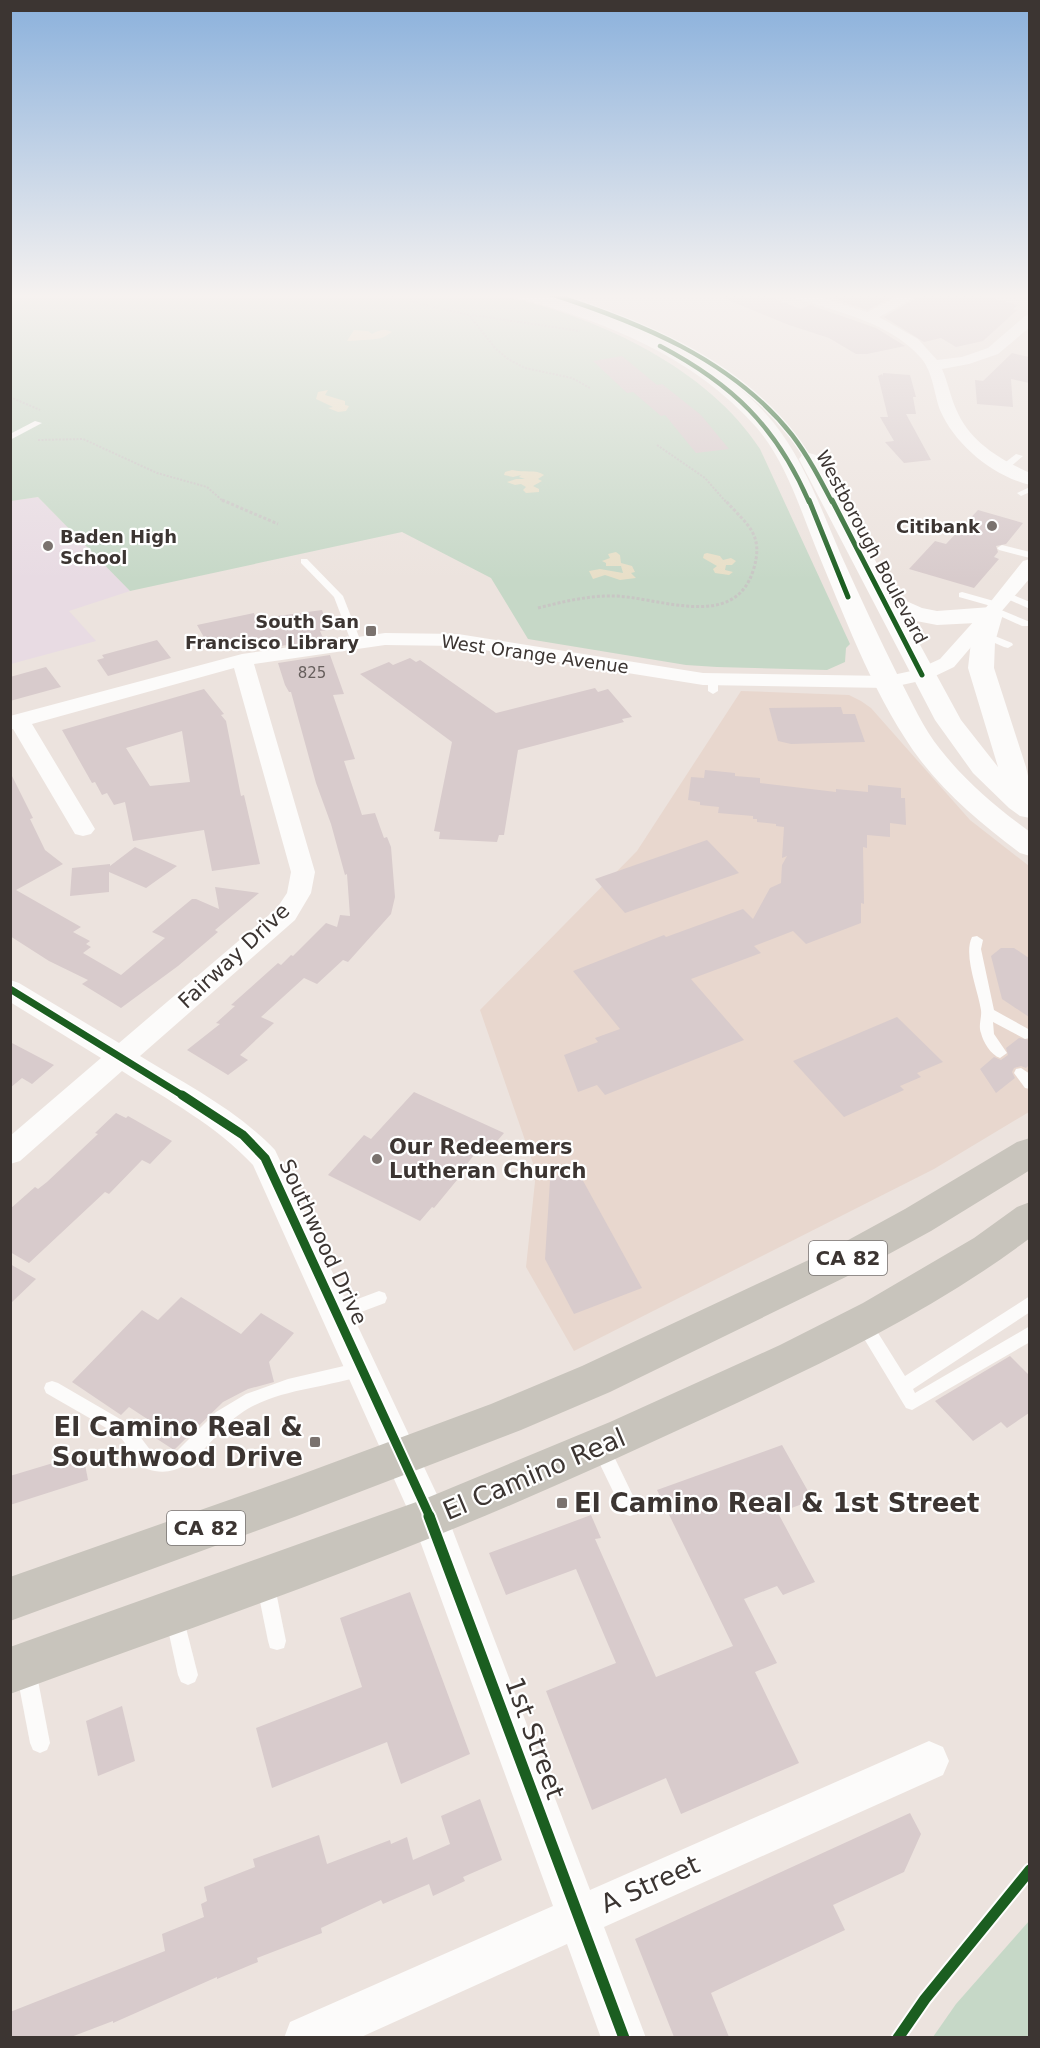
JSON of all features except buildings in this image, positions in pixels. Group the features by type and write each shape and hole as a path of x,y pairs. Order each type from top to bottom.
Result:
{"main road":[{"name":"Westborough Boulevard","path":"725,389 753,411 776,438 794,470 848,597 913,729 949,777 973,801 1029,847"},
{"name":"Westborough Boulevard","path":"746,389 784,423 806,453 949,725 984,770 1024,806"},
{"path":"885,602 910,614 934,618 951,620 997,617 981,655 984,681 1024,806"},
{"name":"CA 82","path":"10,1599 506,1417 596,1379 843,1261 918,1220 1029,1152"},
{"name":"El Camino Real","path":"18,1668 430,1518 600,1446 761,1372 862,1322 987,1250 1029,1217"}],"street":[{"path":"942,389 952,419 970,443 1005,467 1027,487"},
{"name":"West Orange Avenue","path":"15,722 242,660 385,639 458,640 713,685 888,682 938,669 955,656 997,617 1029,565"},
{"name":"Fairway Drive","path":"10,1154 286,914 299,893 303,872 242,660"},
{"path":"15,722 83,829"},
{"name":"Southwood Drive","path":"10,989 122,1056 243,1135 265,1158 402,1456"},
{"name":"1st Street","path":"402,1456 430,1518 624,2037"},
{"name":"A Street","path":"306,2037 929,1761"}],"lane":[{"path":"10,438 38,423"},
{"path":"1005,467 1019,456"},
{"path":"1002,548 1029,555"},
{"path":"303,561 338,596 356,642"},
{"path":"962,595 997,617 1026,624"},
{"path":"997,617 1029,606"},
{"path":"977,940 975,949 988,1012 984,1023 987,1037 1000,1053"},
{"path":"988,1012 1025,1034"},
{"path":"337,1314 379,1298"},
{"path":"902,1387 1029,1303"},
{"path":"862,1322 912,1403 1029,1333"},
{"path":"51,1388 126,1431 149,1462 164,1465 179,1460 222,1416 247,1401 362,1369"},
{"path":"600,1446 630,1508"},
{"path":"264,1577 277,1641"},
{"path":"173,1611 188,1675"},
{"path":"18,1668 40,1743"}],"path":[{"path":"10,397 42,412 38,423"},
{"path":"36,440 83,439 157,473 207,487 227,504 278,524"},
{"path":"538,608 593,596 636,597 692,608 712,607 739,596 747,586 756,553 755,534 705,478 657,445"}],"shaded area":[{"name":"Baden High School","path":"38,497 130,591 69,611 96,641 11,664 11,501"},
{"path":"741,691 849,695 861,701 871,708 970,820 1029,866 1029,1112 934,1169 574,1351 526,1267 536,1172 480,1010 637,851"}],"green space":[{"path":"10,389 705,389 736,418 760,449 850,644 846,648 845,662 827,670 686,665 528,639 491,578 402,532 130,591 38,497 11,501"},
{"path":"1029,1921 1029,2037 933,2037 956,2004"}],"sand":[{"path":"328,390 325,395 345,401 345,405 349,406 346,411 338,412 328,408 333,407 316,399 318,392"},
{"path":"512,470 537,472 544,475 538,479 542,481 533,486 539,489 539,492 526,493 523,490 526,487 521,484 515,485 507,482 525,479 519,477 521,475 513,477 504,475 505,472"},
{"path":"616,552 620,555 621,563 632,566 635,572 631,573 636,578 620,580 605,575 593,579 589,571 600,569 623,573 621,566 606,566 606,563 602,561 610,558 608,554"},
{"path":"707,553 720,556 723,560 731,558 736,561 732,565 726,565 725,570 733,572 729,575 715,573 713,569 717,566 703,558"}],"cycle path":[{"path":"727,389 753,411 787,458 816,517 848,597"},
{"path":"745,389 765,405 792,435 816,470 922,675"},
{"path":"10,989 219,1118 243,1135 265,1158 430,1518 624,2038"},
{"path":"898,2038 925,1999 1030,1870"}],"place":[{"name":"Citibank","path":"992,526"},
{"name":"Baden High School","path":"48,546"},
{"name":"South San Francisco Library","path":"371,631"},
{"name":"Our Redeemers Lutheran Church","path":"377,1159"},
{"name":"El Camino Real & Southwood Drive","path":"315,1442"},
{"name":"El Camino Real & 1st Street","path":"562,1503"}]}
